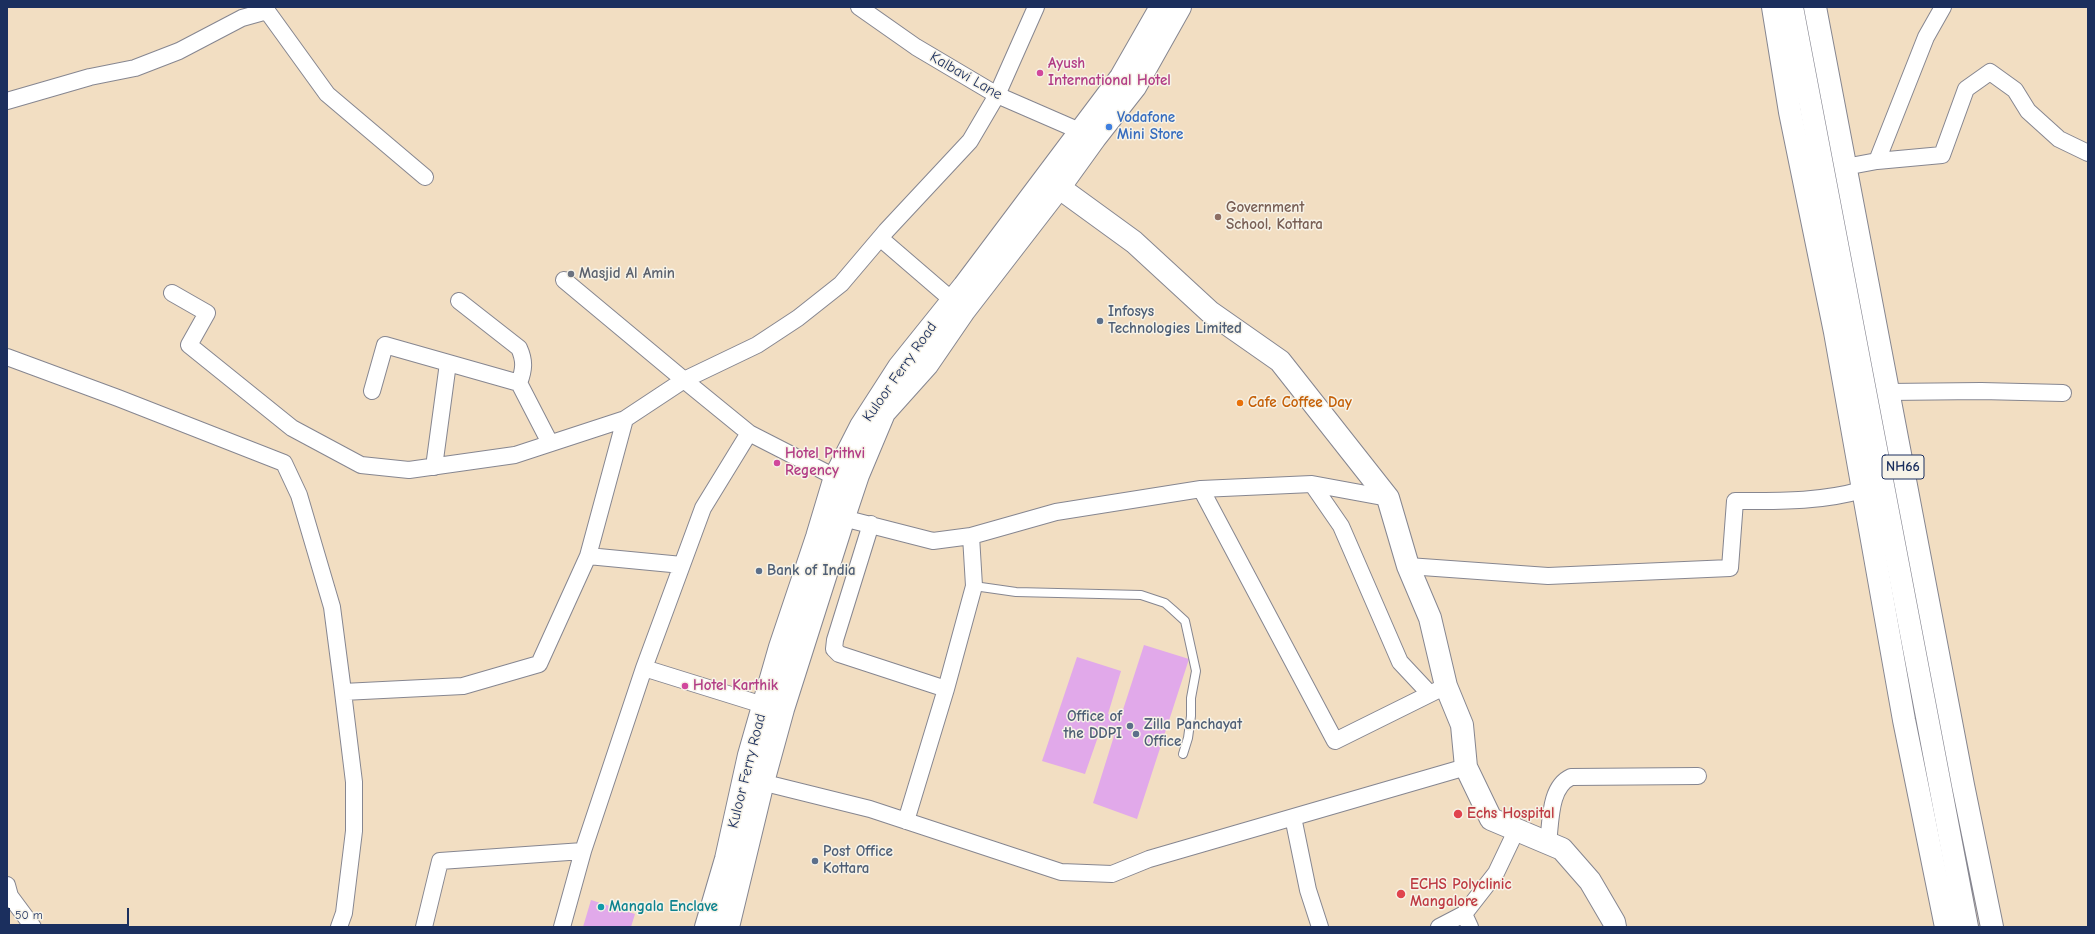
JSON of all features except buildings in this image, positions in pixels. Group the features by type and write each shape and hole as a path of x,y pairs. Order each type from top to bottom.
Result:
{"main road":[{"name":"Kuloor Ferry Road","path":"706,927 726,859 753,780 783,709 858,474 884,413 927,366 1052,183 1088,135 1161,7"},
{"name":"Kuloor Ferry Road","path":"1088,135 1136,88 1180,7"},
{"path":"1772,7 1792,119 1835,332 1904,720 1946,927"},
{"name":"NH66","path":"1792,7 1968,927"},
{"name":"NH66","path":"1815,7 1963,785 1992,927"},
{"name":"Kuloor Ferry Road","path":"728,927 753,780 763,705 780,647 817,537 835,477 861,426 899,367 952,300 1052,183"},
{"path":"1052,183 1134,242 1210,312 1280,361 1388,498 1408,566 1430,618 1438,690 1462,725 1466,768 1491,819 1516,831 1562,849 1590,881 1614,922 1615,927"}],"street":[{"name":"Kalbavi Lane","path":"859,7 916,47 997,95 1088,135"},
{"path":"172,293 207,313 189,345 292,428 361,465 409,470 515,455 625,418 684,380 757,345 798,318 841,284 880,238 970,141 997,95 1036,7"},
{"path":"1877,161 1926,37 1943,7"},
{"path":"7,101 90,77 135,68 179,51 242,18 267,9 328,94 425,177"},
{"path":"1845,167 1877,161 1942,155 1966,89 1990,72 2015,90 2028,111 2059,139 2088,153"},
{"path":"880,238 952,300"},
{"path":"564,280 749,433 835,477"},
{"path":"459,301 519,348 523,357 524,370 519,382"},
{"path":"372,391 385,346 519,382 550,443"},
{"path":"7,357 118,398 284,463 301,502 332,607 343,692 354,782 354,831 342,927"},
{"path":"434,467 448,363"},
{"path":"1888,392 2063,393"},
{"path":"343,692 463,686 539,664 588,556 625,418"},
{"path":"562,927 583,851 644,668 703,508 749,433"},
{"path":"1201,489 1335,741 1438,690 1400,662 1341,526 1312,484"},
{"path":"844,518 933,541 971,536 1056,512 1201,489 1312,484 1388,498"},
{"path":"1408,566 1548,576 1730,568 1735,501 1785,501 1838,497 1862,490"},
{"path":"871,524 835,640 834,649 839,654 946,689"},
{"path":"906,821 946,689 974,586 971,536"},
{"path":"588,556 682,565"},
{"path":"644,668 763,705"},
{"path":"753,780 870,809 1061,872 1112,874 1149,859 1466,768"},
{"path":"1548,843 1555,797 1564,780 1571,777 1698,776"},
{"path":"1293,817 1308,890 1320,927"},
{"path":"1439,927 1467,921 1496,873 1516,831"},
{"path":"424,927 440,861 583,851"},
{"path":"7,885 10,896 33,927"}],"lane":[{"path":"974,586 1016,592 1141,595 1165,603 1185,621 1196,671 1191,698 1191,716 1188,738 1183,754"}],"place":[{"name":"Ayush International Hotel","path":"1040,73"},
{"name":"Vodafone Mini Store","path":"1109,127"},
{"name":"Government School, Kottara","path":"1218,217"},
{"name":"Masjid Al Amin","path":"571,274"},
{"name":"Infosys Technologies Limited","path":"1100,321"},
{"name":"Cafe Coffee Day","path":"1240,403"},
{"name":"Hotel Prithvi Regency","path":"777,463"},
{"name":"Bank of India","path":"759,571"},
{"name":"Hotel Karthik","path":"685,686"},
{"name":"Office of the DDPI","path":"1130,726"},
{"name":"Zilla Panchayat Office","path":"1136,734"},
{"name":"Echs Hospital","path":"1458,814"},
{"name":"Post Office Kottara","path":"815,861"},
{"name":"ECHS Polyclinic Mangalore","path":"1401,894"},
{"name":"Mangala Enclave","path":"601,907"}]}
